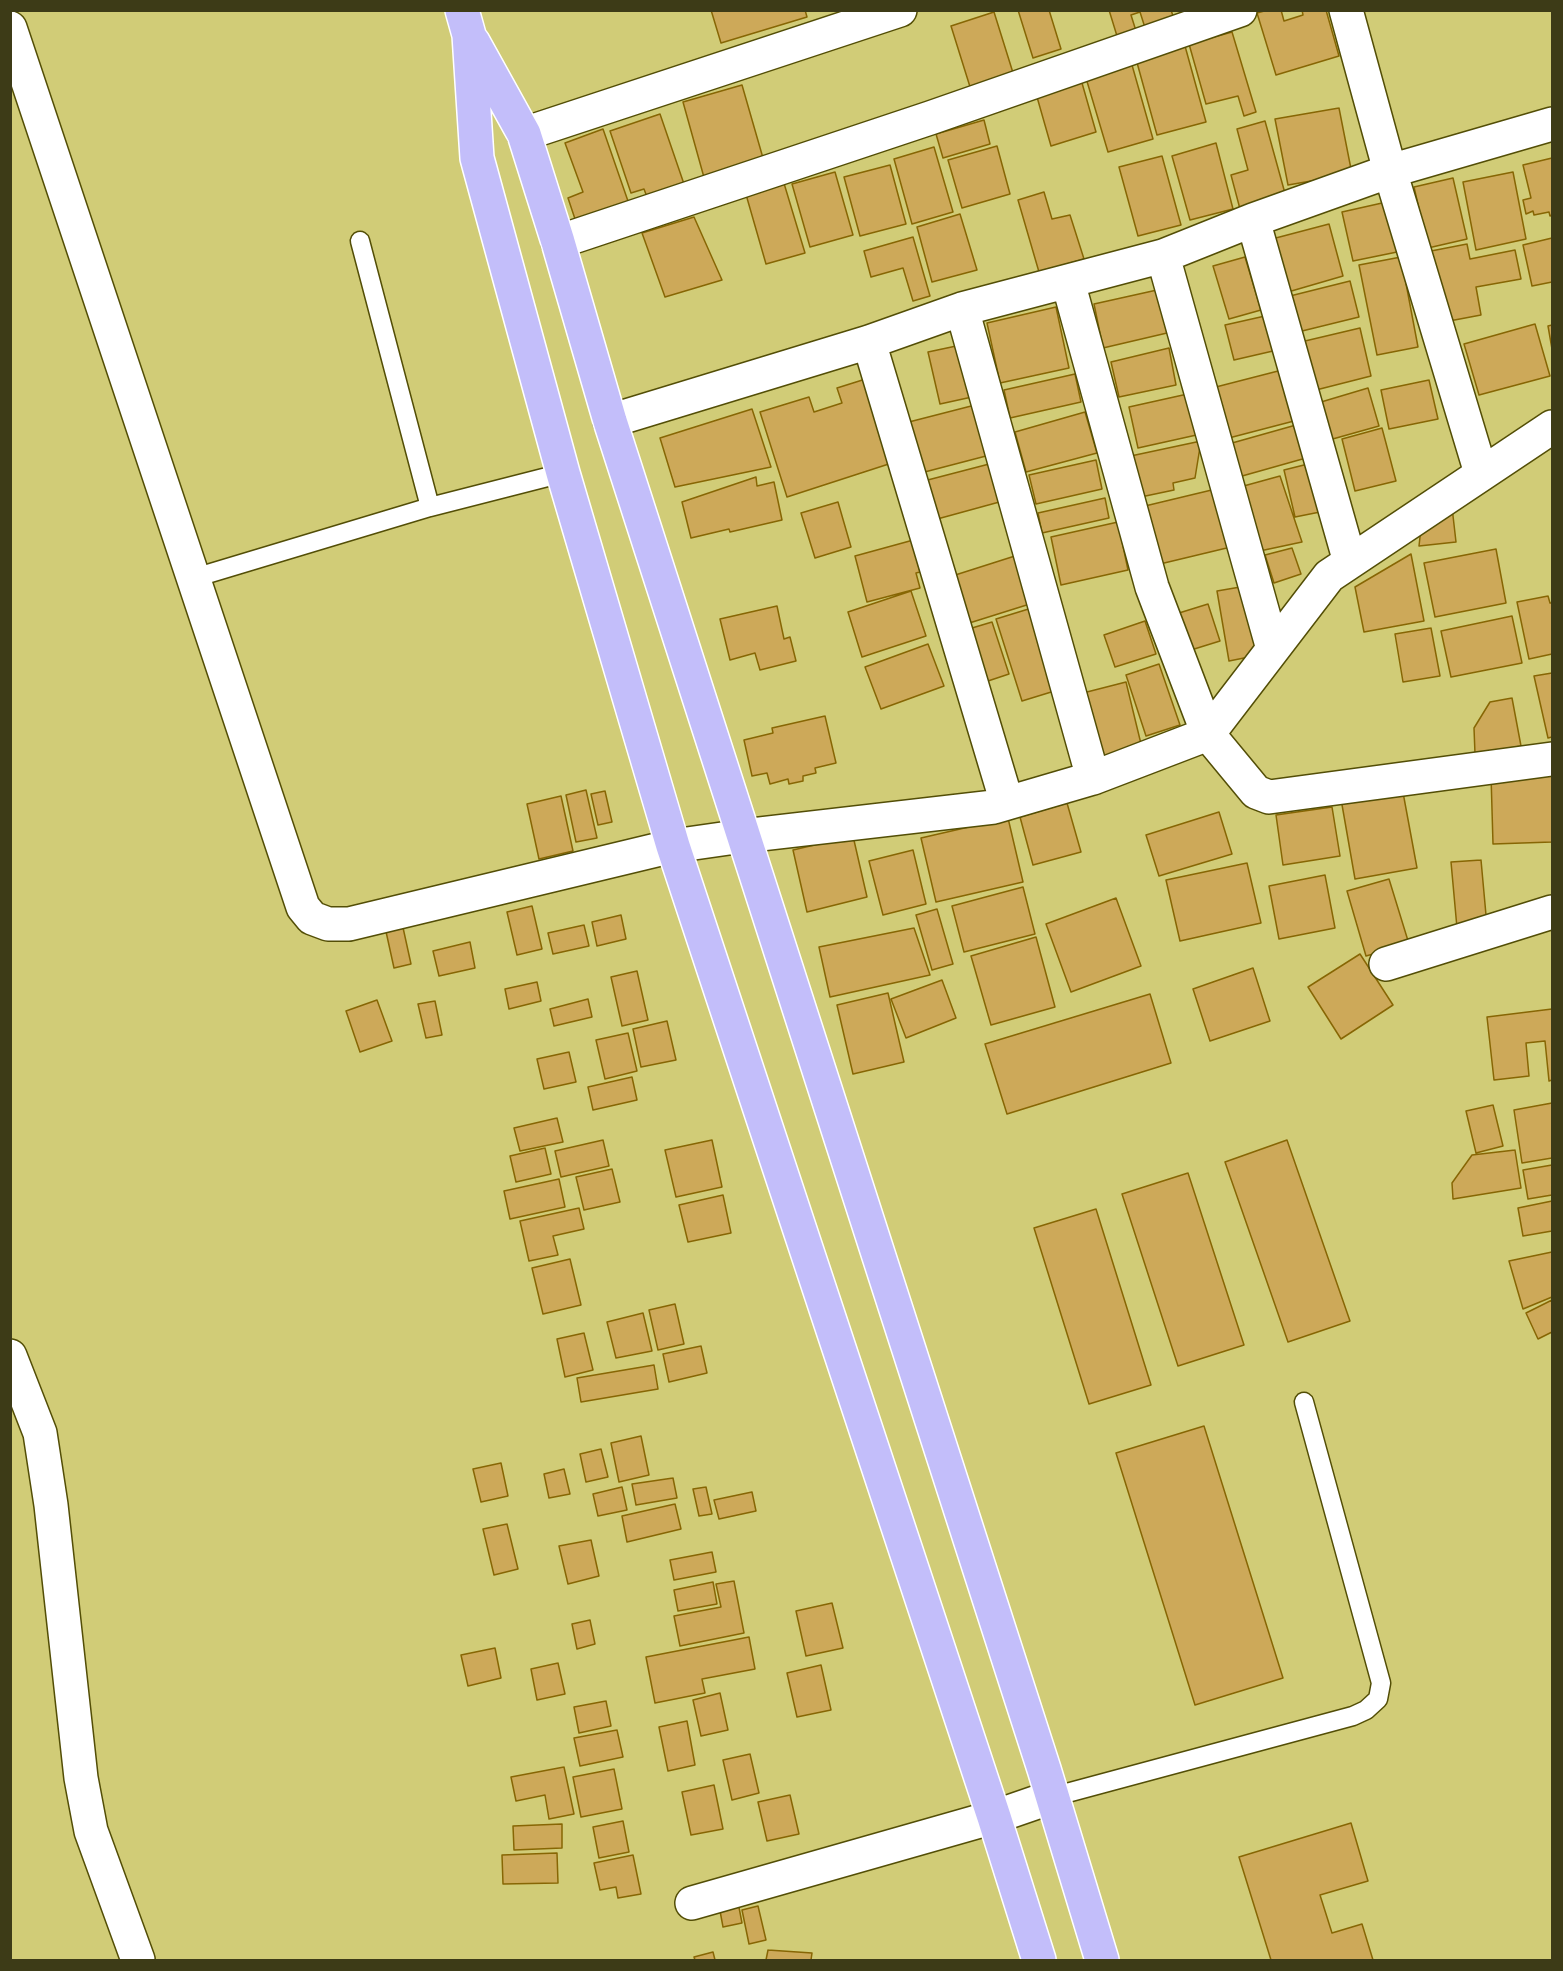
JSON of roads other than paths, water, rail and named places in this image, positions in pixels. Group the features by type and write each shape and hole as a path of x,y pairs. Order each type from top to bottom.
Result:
{"main road":[{"path":"465,23 524,134 610,421 1052,1797 1102,1960"},
{"path":"465,23 477,158 563,473 673,846 994,1817 1039,1960"}],"street":[{"path":"524,134 900,10"},
{"path":"558,242 930,118 1240,10"},
{"path":"1346,10 1390,171 1480,473"},
{"path":"10,28 303,907 312,918 328,924 349,924 673,846 994,807 1093,778 1208,734 1329,576 1552,426"},
{"path":"610,421 869,342 962,309 1163,256 1253,220 1390,171 1552,124"},
{"path":"1253,220 1350,562"},
{"path":"1163,256 1274,649"},
{"path":"1068,282 1152,587 1208,734 1256,792 1269,797 1552,759"},
{"path":"962,309 1093,778"},
{"path":"869,342 1006,803"},
{"path":"1386,964 1552,912"},
{"path":"10,1356 40,1433 51,1505 81,1778 91,1831 138,1960"},
{"path":"692,1903 994,1817 1052,1797"}],"lane":[{"path":"360,241 430,507"},
{"path":"194,578 430,507 563,473"},
{"path":"1052,1797 1353,1716 1366,1710 1378,1699 1381,1683 1305,1401"}]}
